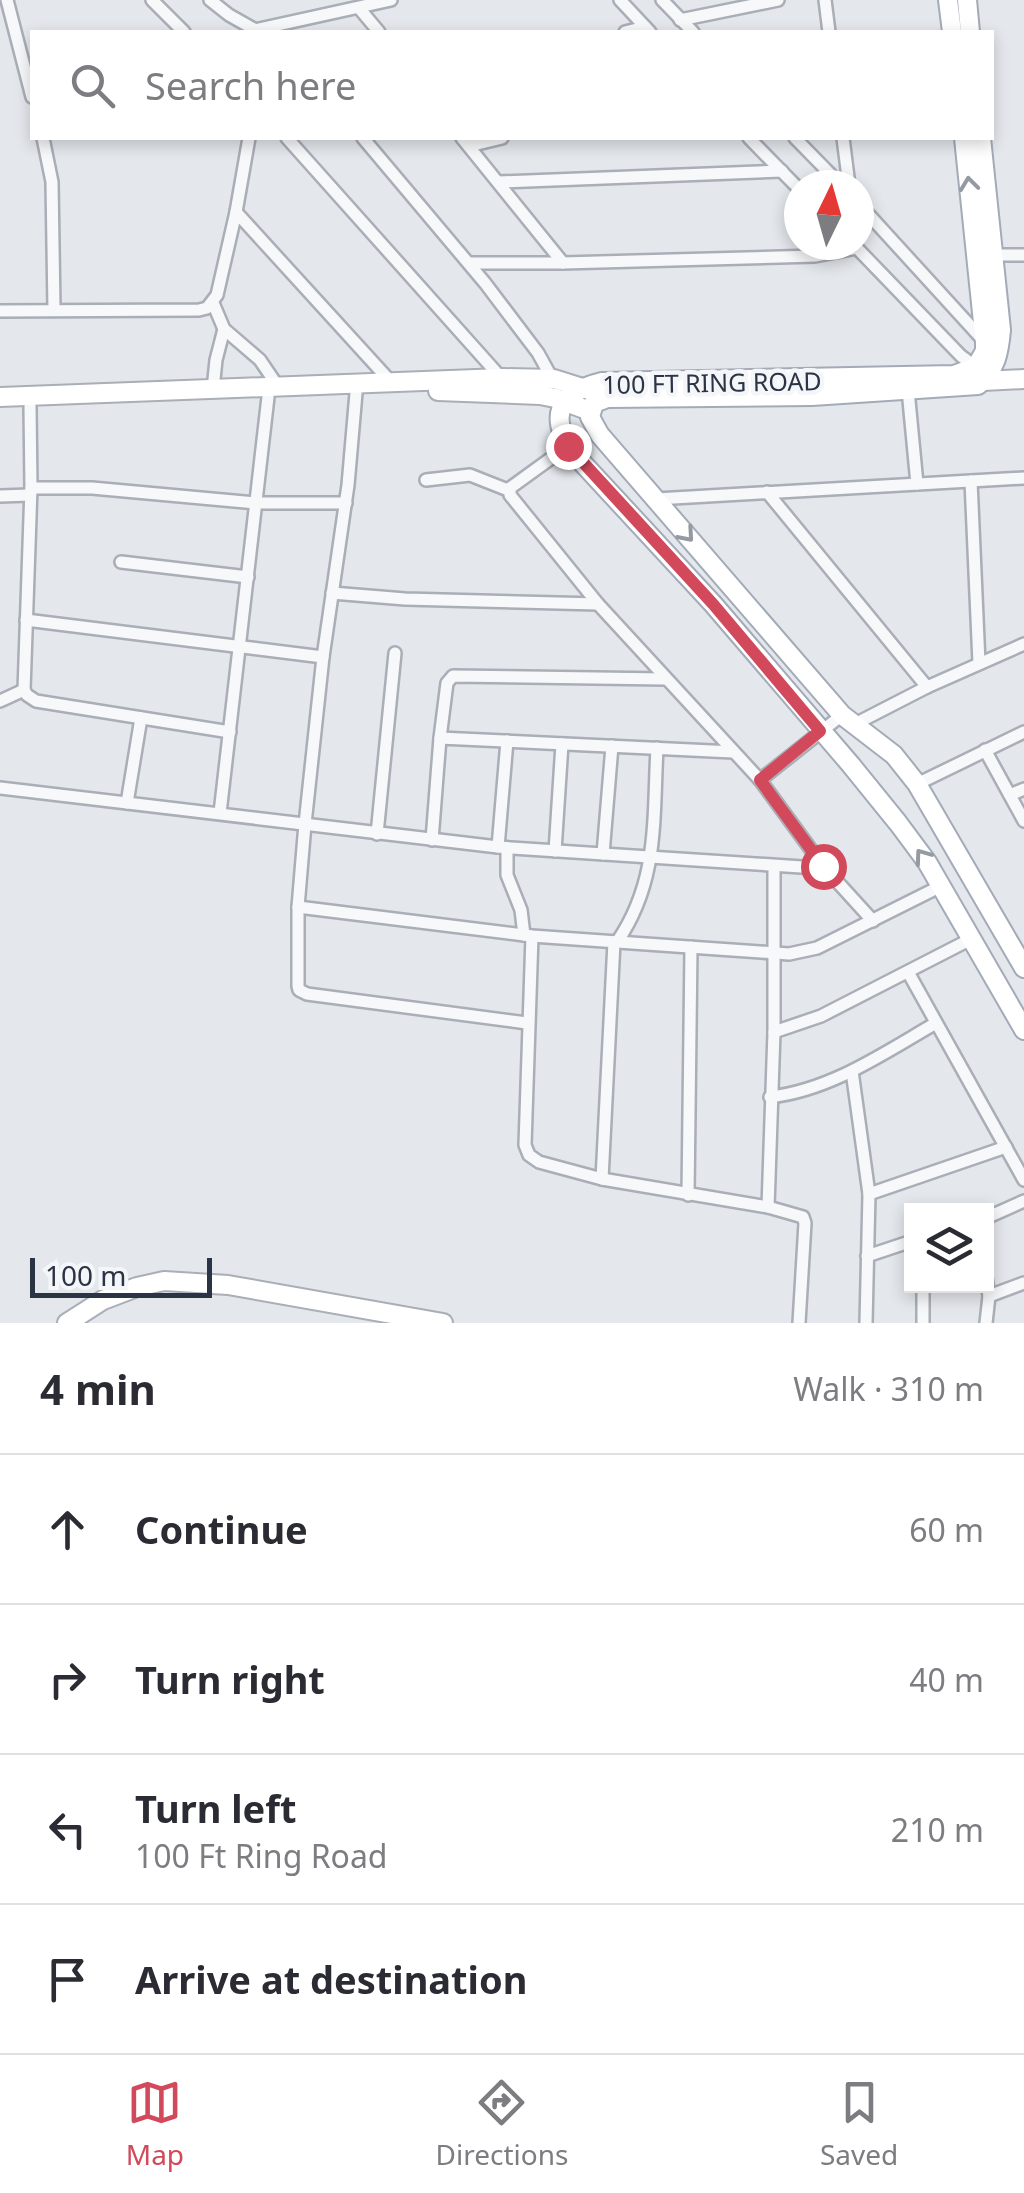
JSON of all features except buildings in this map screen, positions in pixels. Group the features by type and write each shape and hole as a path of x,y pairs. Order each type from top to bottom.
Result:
{"main road":[{"path":"948,0 952,30"},
{"path":"967,0 970,30"},
{"path":"0,407 390,382 507,386 558,393 590,411 594,403 607,398 812,396 978,385 981,364 964,140"},
{"path":"981,140 1001,330 999,355 981,364"},
{"path":"981,364 1024,368"},
{"path":"981,364 1024,380"},
{"name":"100 FT RING ROAD","path":"568,446 558,424 558,393 581,386 602,382 848,378 981,364"},
{"path":"0,397 214,388 356,392 507,386"},
{"path":"581,386 607,398"},
{"name":"100 FT RING ROAD","path":"590,411 600,434 848,719 894,755 918,784 1024,968"},
{"path":"568,446 713,604 898,823 927,862 1024,1030"},
{"path":"67,1323 103,1300 164,1281 228,1286 443,1323"}],"street":[{"path":"7,0 30,89"},
{"path":"152,0 182,30"},
{"path":"210,0 255,30"},
{"path":"261,30 391,0"},
{"path":"620,0 647,30"},
{"path":"662,0 690,30"},
{"path":"680,20 778,0"},
{"path":"825,0 829,30"},
{"path":"359,8 377,30"},
{"path":"44,140 52,182 54,309"},
{"path":"0,311 207,308 218,295 249,140"},
{"path":"289,140 507,386"},
{"path":"365,140 469,263 538,354 558,393"},
{"path":"751,140 782,171"},
{"path":"797,140 826,170"},
{"path":"843,140 847,170"},
{"path":"465,142 563,263"},
{"path":"499,182 782,171"},
{"path":"236,212 390,382"},
{"path":"874,224 981,364"},
{"path":"994,255 1024,256"},
{"path":"469,263 784,257"},
{"path":"869,260 961,356 981,364"},
{"path":"213,303 224,329 260,360 272,391 220,813"},
{"path":"214,388 224,329"},
{"path":"908,390 917,484"},
{"path":"356,392 346,503 323,657 305,824 298,907 298,986 302,992 528,1023"},
{"path":"30,406 24,690 27,696 36,701 230,732"},
{"path":"508,490 568,446"},
{"path":"426,480 470,475 508,490 598,604 760,780 823,866 873,920"},
{"path":"656,499 1024,478"},
{"path":"971,481 979,663"},
{"path":"0,496 92,488 256,503 346,503"},
{"path":"767,492 927,687"},
{"path":"121,562 248,578"},
{"path":"332,593 598,604"},
{"path":"26,620 323,657"},
{"path":"760,780 820,731 1024,644"},
{"path":"377,834 395,653"},
{"path":"432,840 440,738 448,684 453,676 665,680"},
{"path":"0,701 24,690"},
{"path":"128,803 141,718"},
{"path":"918,784 1024,732"},
{"path":"440,738 733,752"},
{"path":"506,741 502,847 528,936 529,1156 602,1179 768,1207 802,1217 805,1222 799,1323"},
{"path":"555,851 562,744"},
{"path":"603,854 612,746"},
{"path":"602,1179 616,942 640,903 651,857 658,748"},
{"path":"985,750 1024,821"},
{"path":"0,788 502,847 774,867 823,866"},
{"path":"1010,795 1024,789"},
{"path":"768,1207 774,867"},
{"path":"298,907 528,936 774,953 817,948 941,886"},
{"path":"774,1032 821,1016 972,939"},
{"path":"688,1195 691,947"},
{"path":"908,972 1024,1180"},
{"path":"770,1097 795,1093 852,1072 936,1023"},
{"path":"852,1072 868,1194 866,1323"},
{"path":"868,1194 1006,1147"},
{"path":"994,1214 1024,1201"},
{"path":"867,1256 904,1244"},
{"path":"989,1296 1024,1283"},
{"path":"923,1293 923,1323"},
{"path":"986,1323 989,1293"}],"route":[{"path":"568,446 713,604 820,731 760,780 823,866"}]}
